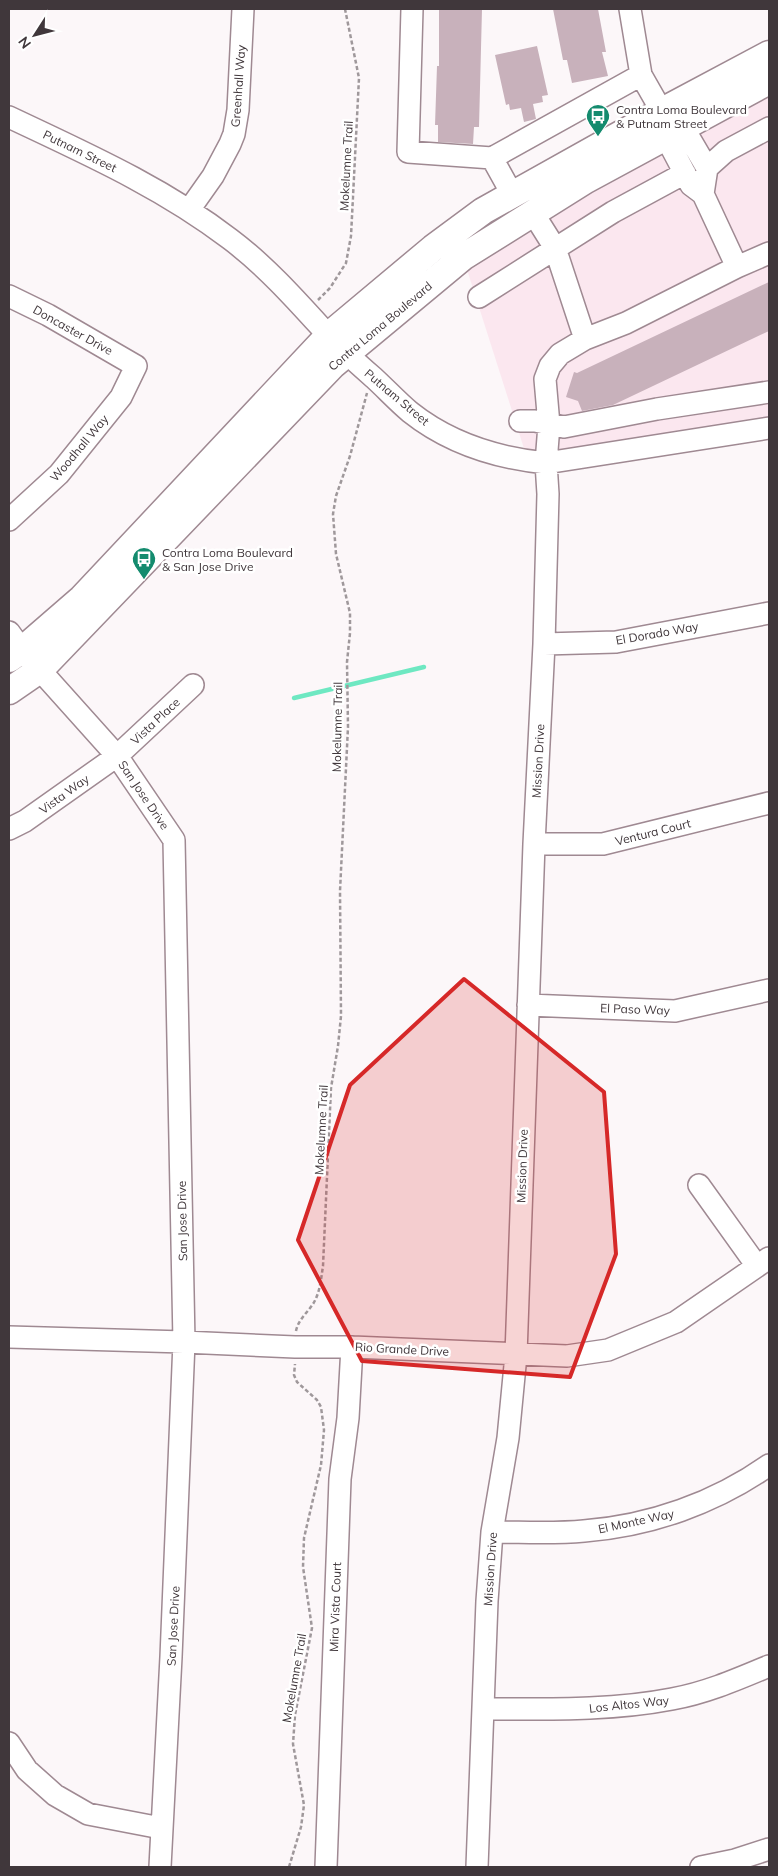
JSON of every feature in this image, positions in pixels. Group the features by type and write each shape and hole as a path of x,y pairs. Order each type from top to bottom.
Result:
{"main road":[{"name":"Contra Loma Boulevard","path":"13,647 82,598 433,248 483,211 512,194 769,54"},
{"name":"Contra Loma Boulevard","path":"9,691 41,669 333,365 337,344 463,257 586,180 769,81"}],"street":[{"name":"Greenhall Way","path":"189,210 213,176 234,134 238,110 243,9"},
{"path":"412,9 408,152 492,158 641,75"},
{"path":"630,9 641,75 674,133 671,147 691,185 704,194"},
{"name":"Putnam Street","path":"9,117 152,187 232,239 264,268 337,344 410,411 446,435 492,454 515,460 546,463 769,428"},
{"path":"707,168 726,151 769,128"},
{"path":"674,133 690,139 707,168 704,194 736,267"},
{"path":"492,158 512,194"},
{"path":"479,297 613,212 685,173"},
{"path":"533,213 555,248 585,339"},
{"name":"Mission Drive","path":"477,1867 487,1600 492,1532 508,1438 516,1355 534,844 544,644 548,494 546,463 549,425 545,379 550,366 560,354 585,339 626,323 736,267 769,253"},
{"name":"Doncaster Drive","path":"9,296 48,315 136,366"},
{"name":"Woodhall Way","path":"9,520 59,474 121,397 136,366"},
{"path":"520,420 564,427 657,409 769,392"},
{"name":"El Dorado Way","path":"544,644 616,642 769,613"},
{"name":"San Jose Drive","path":"13,647 41,669 117,756 174,840 184,1342 160,1867"},
{"name":"Vista Place","path":"117,756 193,685"},
{"name":"Vista Way","path":"9,830 25,822 117,756"},
{"name":"Ventura Court","path":"534,844 603,844 769,803"},
{"name":"El Paso Way","path":"528,1005 675,1011 769,990"},
{"path":"699,1185 763,1262"},
{"name":"Rio Grande Drive","path":"9,1337 184,1342 295,1348 352,1347 567,1356 608,1350 676,1322 763,1262"},
{"name":"Mira Vista Court","path":"326,1867 340,1479 348,1418 352,1347"},
{"name":"El Monte Way","path":"492,1532 554,1533 586,1531 646,1521 682,1511 721,1493 769,1465"},
{"name":"Los Altos Way","path":"483,1709 608,1708 674,1699 714,1688 769,1666"},
{"path":"9,1743 28,1770 55,1795 88,1814 161,1828"},
{"path":"701,1867 735,1860 769,1849"}],"path":[{"name":"Mokelumne Trail","path":"308,312 342,273 349,252 359,78 345,9"},
{"name":"Mokelumne Trail","path":"290,1867 301,1827 304,1805 294,1744 295,1716 312,1628 303,1567 304,1538 321,1465 324,1430 321,1407 317,1400 297,1382 294,1376 295,1348 298,1323 312,1304 320,1284 331,1088 341,1016 340,891 348,728 347,662 350,613 335,547 333,514 336,496 356,436 365,396 375,380"}],"highlighted area":[{"path":"464,979 604,1092 616,1254 570,1377 362,1361 298,1240 350,1085"}],"shaded area":[{"path":"769,81 769,428 528,461 463,257"}],"building":[{"path":"439,9 482,9 479,127 474,127 473,144 438,142 438,125 435,125 437,66 439,66"},
{"path":"553,9 598,9 606,52 602,52 608,76 572,83 567,60 563,60"},
{"path":"537,46 548,95 542,96 543,102 533,104 536,119 524,122 521,108 510,110 509,104 506,105 495,55"},
{"path":"769,282 769,331 613,405 582,411 578,401 566,397 574,372 577,373"}],"waterway":[{"path":"294,698 424,667"}],"place":[{"name":"Contra Loma Boulevard & Putnam Street","path":"598,137"},
{"name":"Contra Loma Boulevard & San Jose Drive","path":"144,580"}]}
